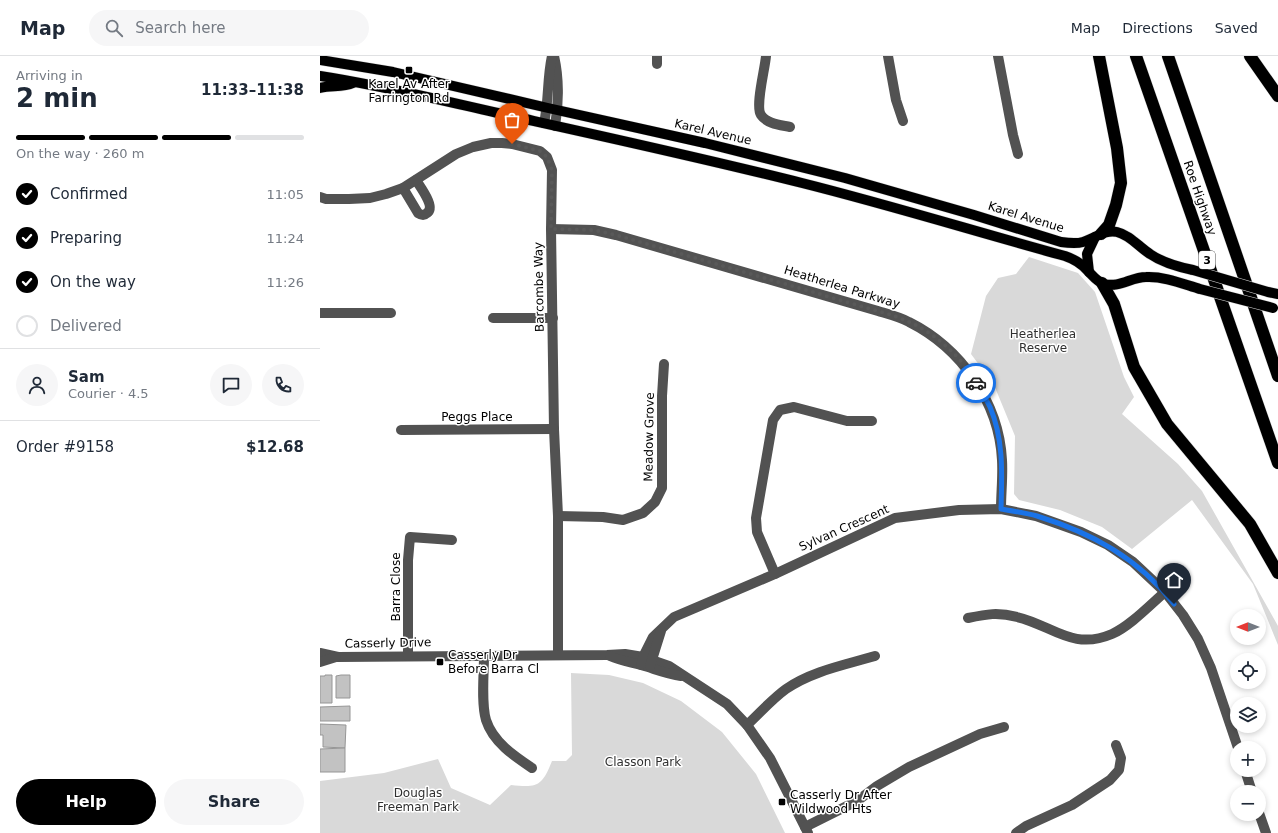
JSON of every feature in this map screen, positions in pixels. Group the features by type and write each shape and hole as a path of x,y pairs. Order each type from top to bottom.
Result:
{"highway":[{"path":"1098,235 1108,225 1116,205 1121,183 1117,148 1099,56"},
{"name":"Roe Highway","path":"1136,56 1278,463"},
{"name":"Roe Highway","path":"1168,56 1278,376"},
{"path":"1250,56 1278,96"},
{"path":"1102,283 1114,304 1134,367 1167,424 1250,524 1278,573"}],"main road":[{"name":"Karel Avenue","path":"320,60 399,73 548,108 705,142 845,178 1069,244 1082,242 1098,235 1113,231 1119,232 1127,236 1151,255 1163,262 1273,293"},
{"path":"320,76 357,82 544,123 712,161 829,190 1074,259 1089,272 1095,280 1102,283 1115,286 1144,276 1152,277 1276,309"},
{"path":"320,88 334,86 345,87 357,82"},
{"path":"660,133 673,142 713,152 715,158 712,161"},
{"path":"1089,272 1087,254 1098,235"}],"street":[{"path":"544,123 548,108 549,69 553,56"},
{"path":"553,56 557,69 558,110 554,126"},
{"path":"766,56 759,104 761,115 770,122 790,127"},
{"path":"888,56 896,100 902,121"},
{"path":"998,56 1018,154"},
{"name":"Barcombe Way","path":"322,200 370,198 403,188 456,154 473,147 491,143 502,143 540,151 547,157 552,170 551,229 554,430 558,516 558,655"},
{"path":"403,188 418,213 422,215 427,213 430,209 430,204 416,180"},
{"name":"Heatherlea Parkway","path":"551,229 594,230 616,235 878,311 909,322 934,337 956,356 972,375 990,408 998,433 1002,460 1001,509"},
{"path":"320,313 391,313"},
{"path":"493,318 553,318"},
{"name":"Meadow Grove","path":"558,516 603,517 623,520 643,513 656,502 662,488 662,396 664,364"},
{"path":"774,574 757,532 756,518 773,420 780,410 794,407 847,421 872,421"},
{"name":"Peggs Place","path":"401,430 554,430"},
{"name":"Sylvan Crescent","path":"647,662 663,626 674,617 774,574 895,518 959,510 1001,509 1036,516 1081,532 1108,545 1133,562 1165,592 1183,615 1198,639 1211,668 1236,741"},
{"name":"Barra Close","path":"408,656 408,560 410,537 452,540"},
{"path":"968,618 986,614 1002,614 1031,621 1060,635 1088,640 1103,638 1124,627 1165,592"},
{"name":"Casserly Drive","path":"320,653 338,657 607,655 623,662 647,662 668,674 685,676 727,704 747,725 770,758 806,830"},
{"path":"484,656 484,708 486,720 491,730 504,747 532,768"},
{"path":"747,725 775,698 795,683 818,673 876,656"},
{"name":"Casserly Drive","path":"320,662 338,657"},
{"path":"806,830 857,801 877,786 909,767 980,734 1004,727"},
{"path":"1016,833 1026,826 1072,805 1110,780 1119,770 1121,758 1116,745"},
{"path":"1262,821 1266,833"}],"green space":[{"name":"Heatherlea Reserve","path":"1029,257 1078,273 1095,292 1124,377 1134,397 1122,414 1178,464 1202,491 1278,626 1278,645 1266,616 1266,609 1263,609 1253,584 1192,500 1132,549 1102,527 1060,510 1019,500 1014,494 1015,436 994,385 971,354 986,296 998,278 1016,274"},
{"name":"Classon Park","path":"571,673 609,675 643,683 681,701 722,732 756,774 785,833 320,833 320,781 384,773 438,759 451,788 490,805 511,785 527,786 538,784 545,776 552,761 566,761 572,755"}],"building":[{"path":"332,675 332,703 320,703 320,676"},
{"path":"350,675 350,698 336,698 336,676"},
{"path":"350,706 350,721 320,721 320,707"},
{"path":"320,724 346,725 345,748 323,747 323,735 320,735"},
{"path":"345,748 345,772 320,772 320,749"}],"way so far":[{"path":"512,144 540,151 547,157 552,170 551,229 594,230 616,235 878,311 909,322 934,337 956,356 972,375 976,383"}],"place":[{"name":"Karel Av After Farrington Rd","path":"409,70"},
{"name":"Casserly Dr Before Barra Cl","path":"440,662"},
{"name":"Casserly Dr After Wildwood Hts","path":"782,802"}],"route":[{"path":"976,383 990,408 998,433 1002,460 1001,509 1036,516 1081,532 1108,545 1133,562 1165,592 1174,604"}],"park label":[{"name":"Douglas Freeman Park","path":"418,800"}]}
